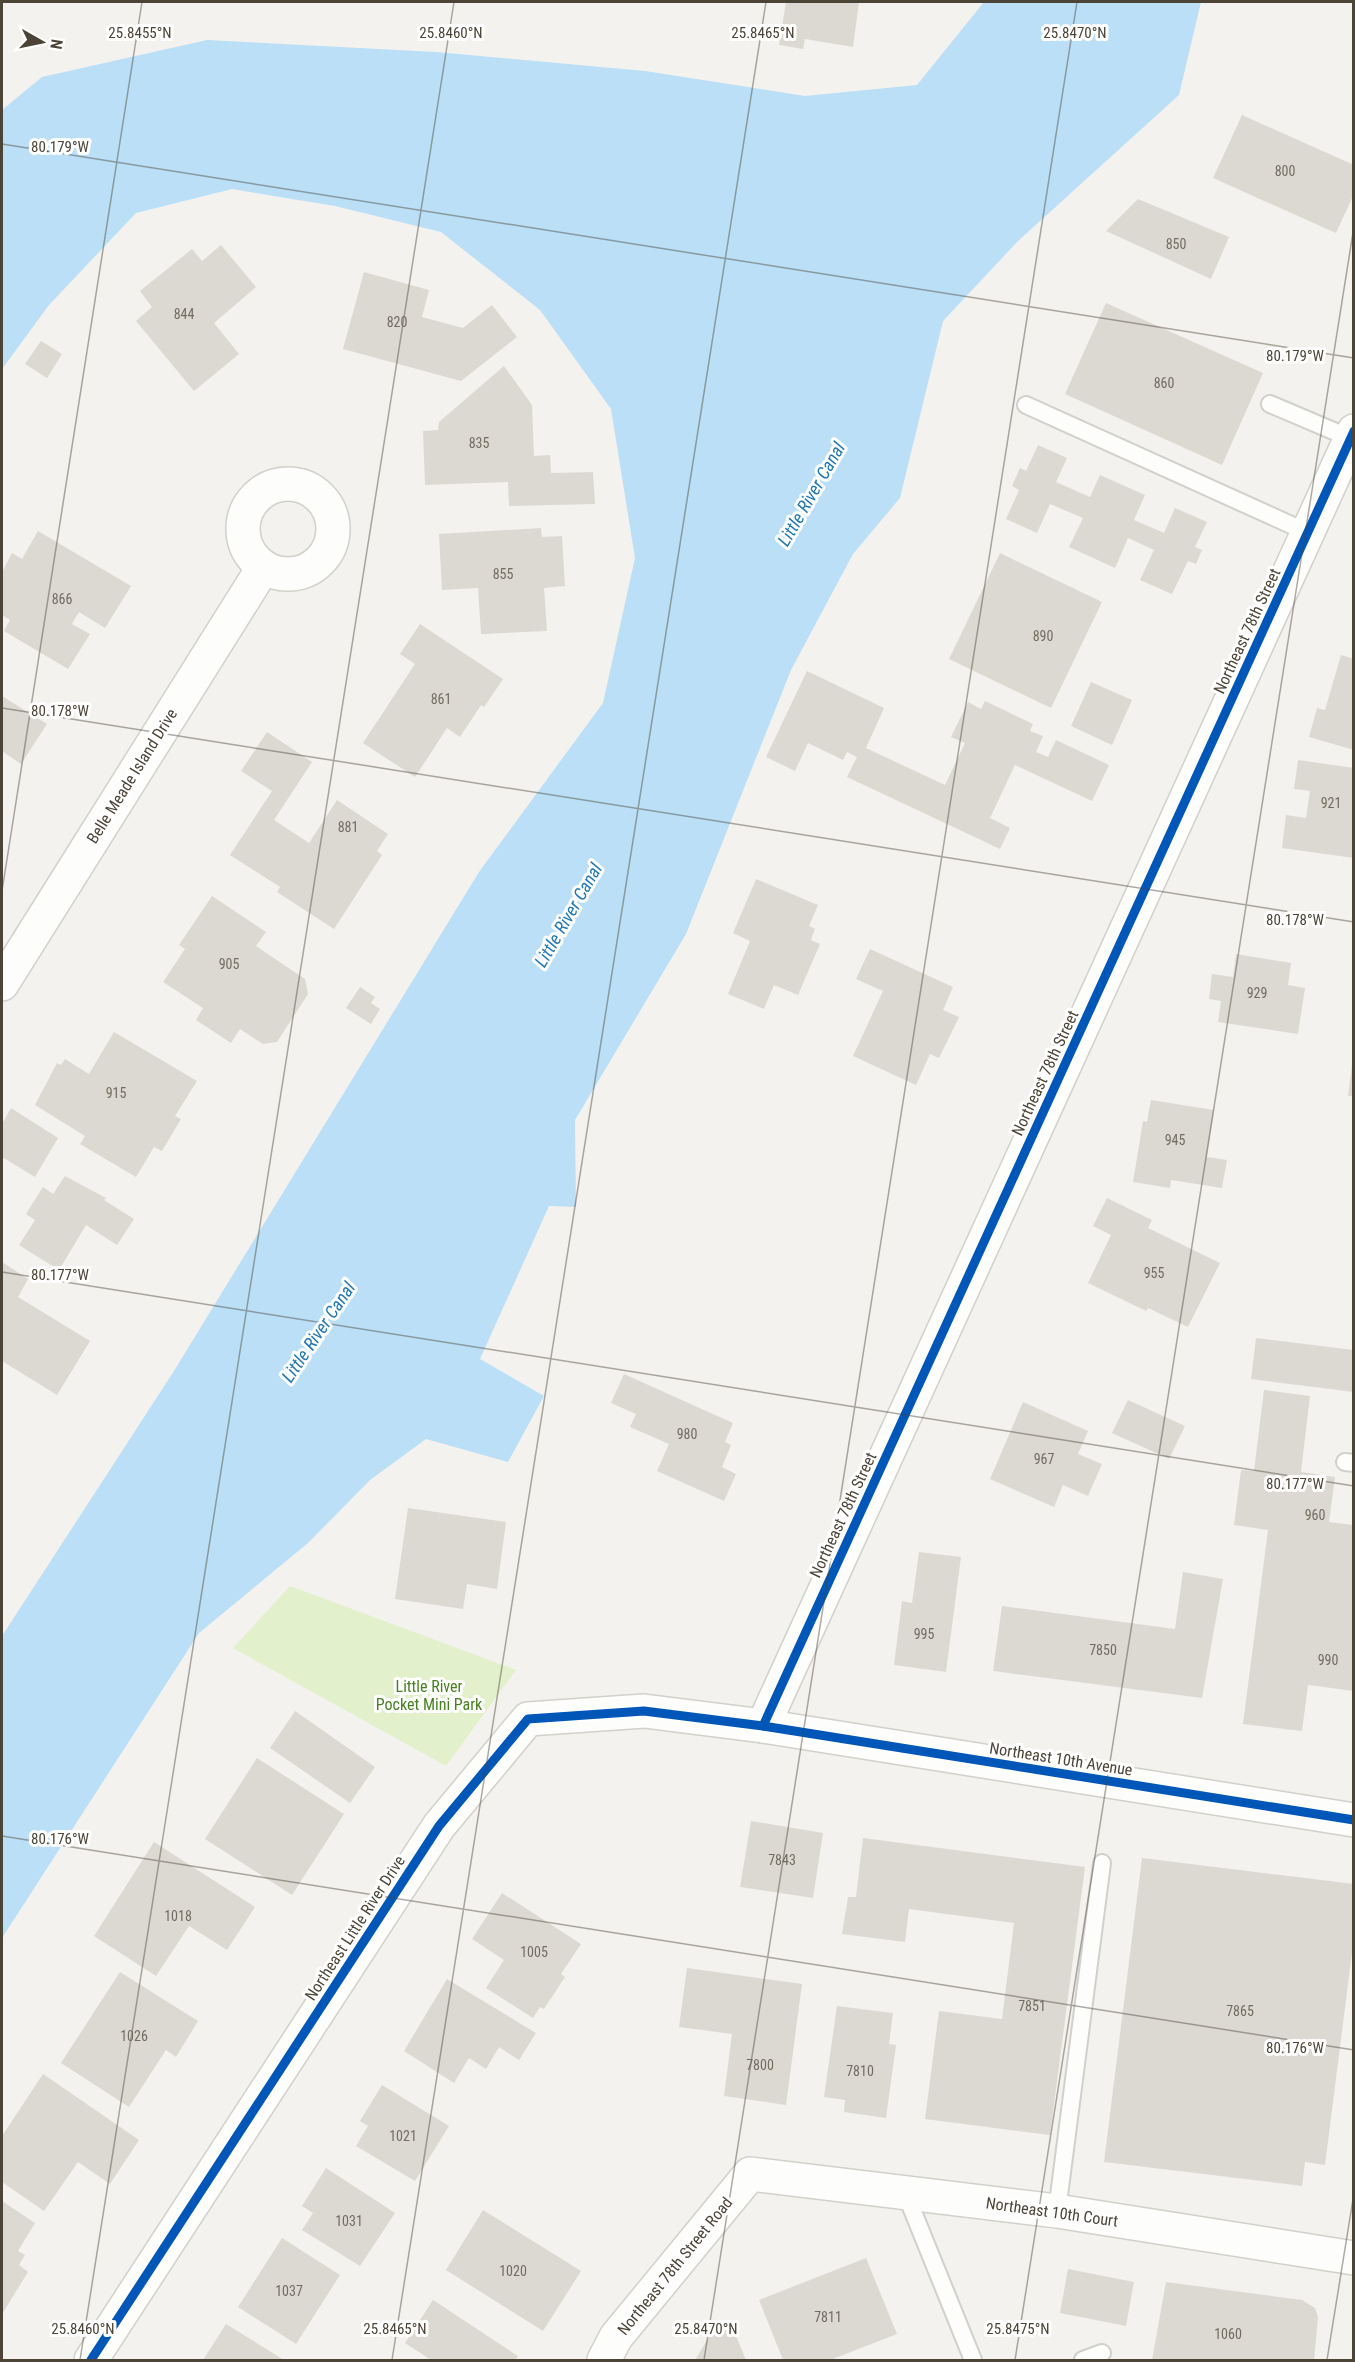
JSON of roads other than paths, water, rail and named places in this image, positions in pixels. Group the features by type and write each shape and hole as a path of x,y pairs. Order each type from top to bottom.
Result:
{"street":[{"name":"Northeast 78th Street","path":"763,1726 1352,435"},
{"name":"Belle Meade Island Drive","path":"2,984 263,568"},
{"name":"Northeast Little River Drive","path":"91,2361 439,1826 528,1719 644,1710 763,1726"},
{"name":"Northeast 10th Avenue","path":"763,1726 1353,1820"},
{"name":"Northeast 10th Court","path":"750,2174 1057,2211 1353,2258"},
{"name":"Northeast 78th Street Road","path":"604,2361 616,2337 750,2174"}],"lane":[{"path":"1270,404 1352,435"},
{"path":"1026,405 1309,533"},
{"path":"1057,2211 1102,1863"},
{"path":"905,2192 973,2361"},
{"path":"1083,2361 1102,2353"}],"water":[{"name":"Little River Canal","path":"984,2 1201,2 1179,95 1018,241 943,321 900,498 853,554 791,670 686,934 575,1120 576,1207 549,1206 480,1359 544,1396 508,1462 426,1439 370,1480 308,1543 199,1633 2,1938 2,1636 174,1371 479,872 603,703 635,558 611,409 540,310 441,232 335,206 232,189 136,213 49,305 2,369 2,110 42,77 207,40 436,52 645,71 805,96 917,85"}],"park label":[{"name":"Little River Pocket Mini Park","path":"429,1695"}]}
